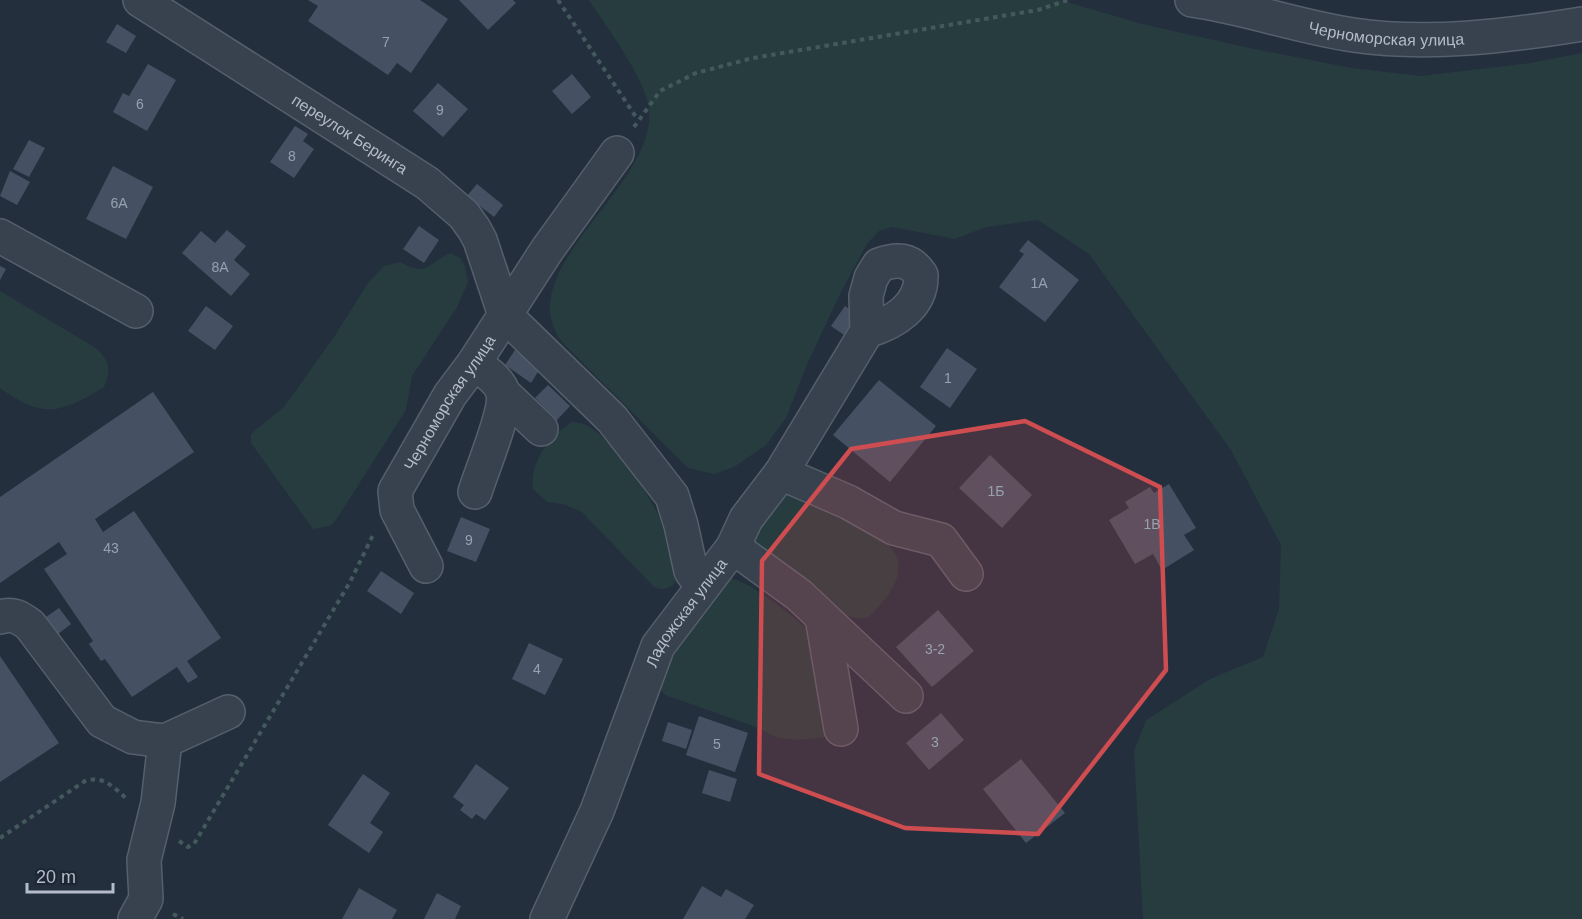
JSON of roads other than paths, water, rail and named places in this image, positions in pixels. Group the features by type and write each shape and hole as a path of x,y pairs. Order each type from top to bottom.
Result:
{"lane":[{"name":"переулок Беринга","path":"140,0 427,183 464,215 480,240 504,315"},
{"name":"Черноморская улица","path":"1192,0 1221,4 1354,36 1425,40 1526,33 1582,24"},
{"name":"Черноморская улица","path":"426,566 397,510 395,491 450,395 474,363 547,250 617,153"},
{"path":"0,236 136,311"},
{"path":"504,315 612,419 656,474 672,496 691,572 702,586"},
{"name":"Ладожская улица","path":"547,919 597,811 658,646 733,547 746,519 781,473 867,331"},
{"path":"474,363 488,374 503,393 541,429"},
{"path":"475,492 502,410 503,393"},
{"path":"781,473 848,502 894,528 941,540 966,574"},
{"path":"733,547 799,595 906,696"},
{"path":"0,617 9,614 19,616 30,625 102,721 133,737 165,741 228,712"},
{"path":"822,617 841,729"},
{"path":"135,919 146,899 144,860 156,814 165,741"}]}
